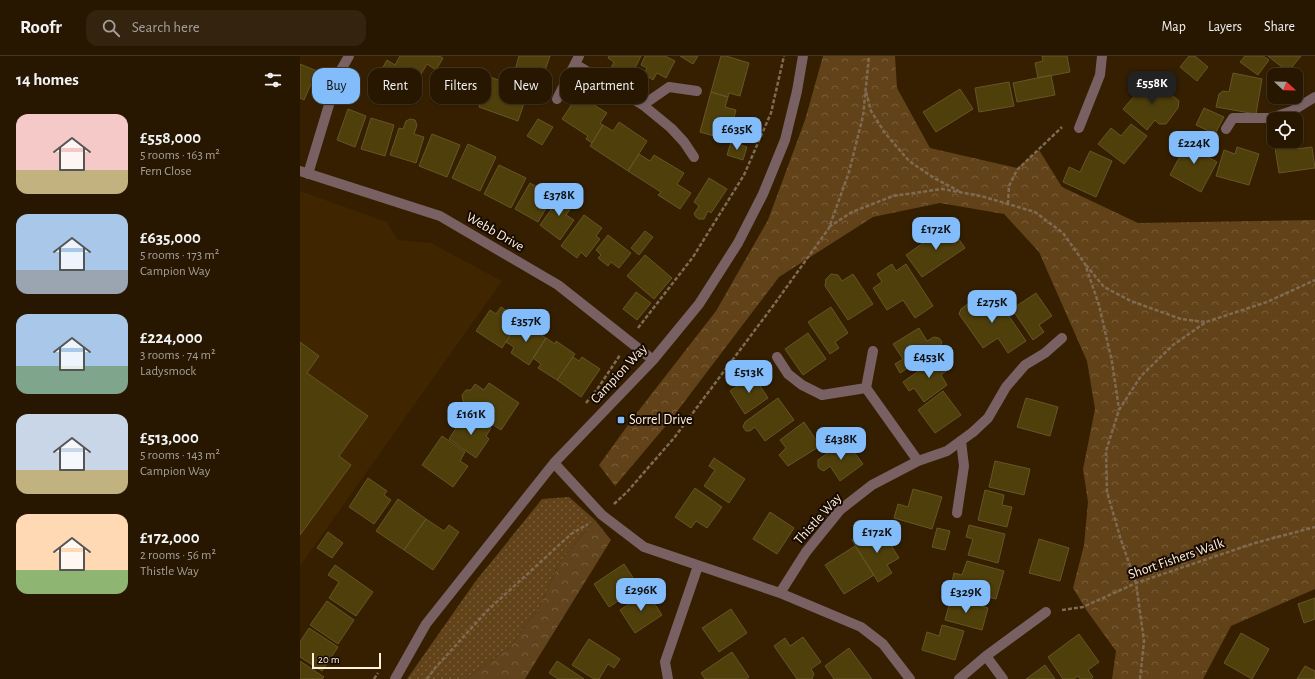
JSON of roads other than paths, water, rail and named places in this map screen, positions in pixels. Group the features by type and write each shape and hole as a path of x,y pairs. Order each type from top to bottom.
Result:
{"street":[{"path":"304,172 338,75 349,56"},
{"name":"Campion Way","path":"395,679 426,624 554,463 653,360 699,304 738,243 763,194 785,140 797,91 803,56"},
{"path":"1079,128 1100,75 1102,56"},
{"path":"557,99 577,60 589,68"},
{"path":"648,101 669,87 697,91"},
{"path":"1226,129 1233,118 1271,118 1292,111 1315,98"},
{"path":"643,104 684,142 694,157"},
{"name":"Webb Drive","path":"304,172 440,216 558,285 653,360"},
{"name":"Thistle Way","path":"780,593 806,552 840,510 872,485 918,461 947,451 973,432 988,418 1006,387 1025,365 1045,353 1062,338"},
{"path":"873,351 866,388 918,461"},
{"path":"777,357 788,374 802,385 822,395 866,388"},
{"path":"957,513 964,466 960,441"},
{"path":"554,463 602,515 644,547 780,593 861,627 883,644 910,679"},
{"path":"668,679 665,662 698,566"},
{"path":"959,679 986,656 1046,612"},
{"path":"986,656 1003,679"}],"place":[{"name":"Sorrel Drive","path":"621,420"}]}
